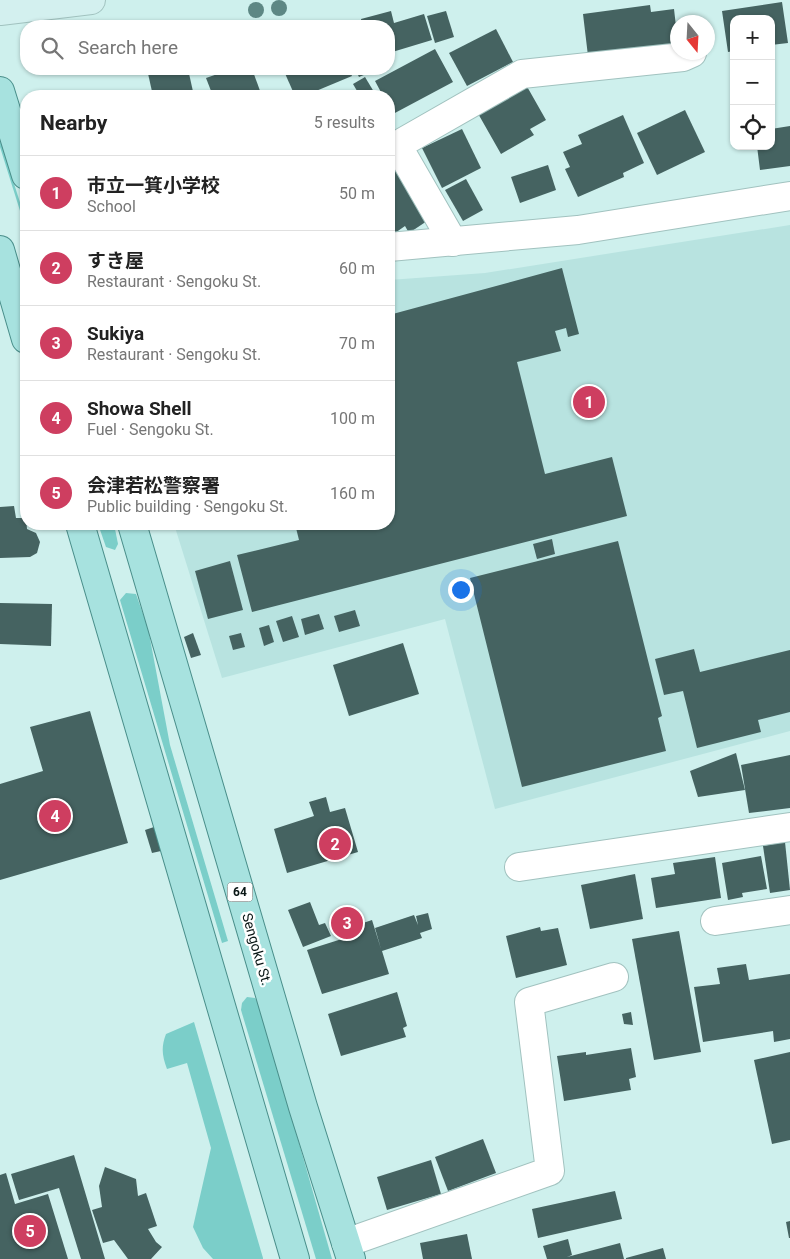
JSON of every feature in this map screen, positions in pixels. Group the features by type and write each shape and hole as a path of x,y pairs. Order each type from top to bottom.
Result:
{"main road":[{"path":"0,91 20,156"},
{"path":"0,250 12,283 20,315"},
{"path":"82,530 295,1259"},
{"name":"Sengoku St.","path":"134,530 303,1107 348,1251"}],"street":[{"path":"0,11 91,0"},
{"path":"453,242 400,150 403,142 522,74 670,58"},
{"path":"395,247 578,230 790,196"},
{"path":"519,868 790,827"},
{"path":"715,921 790,910"},
{"path":"348,1251 550,1171 529,1002 614,977"}],"shaded area":[{"path":"0,140 20,202 20,211 0,147"},
{"path":"790,225 790,731 495,809 445,619 222,678 176,530 395,530 395,280 485,273"},
{"path":"100,530 115,530 118,544 115,550 106,547"},
{"path":"126,593 136,594 148,628 170,745 228,941 222,943 120,600"},
{"path":"247,997 255,998 260,1006 332,1259 316,1259 241,1010 242,1003"},
{"path":"194,1022 263,1259 213,1259 203,1248 193,1227 211,1148 187,1063 167,1069 164,1060 163,1043 166,1034"}],"building":[{"path":"782,2 788,43 775,45 775,15 730,15 730,52 728,52 722,11"},
{"path":"650,5 651,12 674,9 675,15 670,15 670,45 588,56 583,14"},
{"path":"391,11 393,20 361,20"},
{"path":"446,11 454,37 435,43 427,16"},
{"path":"424,14 432,40 395,51 395,23"},
{"path":"496,29 513,62 467,86 449,53"},
{"path":"435,49 453,82 395,113 395,90 380,90 375,81 386,75 395,75 395,70"},
{"path":"148,75 189,75 193,90 152,90"},
{"path":"215,75 254,75 260,90 211,90 206,78"},
{"path":"286,75 352,76 318,90 292,90"},
{"path":"365,77 373,90 356,90 353,84"},
{"path":"525,83 546,120 530,129 534,135 501,154 476,110"},
{"path":"685,110 705,152 657,175 637,133"},
{"path":"623,115 644,163 623,173 624,177 578,197 565,169 570,167 563,152 582,144 578,135"},
{"path":"790,126 790,166 760,170 758,150 775,150 775,128"},
{"path":"462,129 481,168 442,188 422,148"},
{"path":"395,164 430,219 409,233 405,226 395,233"},
{"path":"548,165 556,190 520,203 511,177"},
{"path":"466,179 483,210 463,221 445,190"},
{"path":"562,268 579,334 568,337 566,328 555,331 561,351 517,362 545,474 612,457 627,516 252,612 237,555 299,540 296,530 395,530 395,313"},
{"path":"14,506 16,518 20,518 20,530 29,530 36,533 40,542 37,553 30,557 0,558 0,507"},
{"path":"552,539 555,554 537,559 533,544"},
{"path":"618,541 662,716 658,718 666,751 522,787 470,578"},
{"path":"230,561 243,610 208,619 195,571"},
{"path":"0,603 52,604 51,646 0,644"},
{"path":"355,610 360,626 339,632 334,616"},
{"path":"319,614 324,629 305,635 301,619"},
{"path":"292,616 299,637 283,642 276,621"},
{"path":"269,625 274,642 264,646 259,628"},
{"path":"193,633 201,655 191,658 184,637"},
{"path":"241,633 245,647 233,650 229,636"},
{"path":"403,643 419,694 349,716 333,665"},
{"path":"694,649 700,672 790,650 790,712 758,720 761,732 697,748 683,691 664,695 655,659"},
{"path":"90,711 128,843 0,880 0,784 43,771 30,727"},
{"path":"736,753 745,790 698,797 690,771"},
{"path":"790,755 790,808 749,813 741,765"},
{"path":"326,797 330,812 345,808 358,852 287,873 274,829 314,816 309,802"},
{"path":"154,827 161,851 152,853 145,830"},
{"path":"785,842 790,890 770,893 763,846"},
{"path":"761,856 767,889 742,893 743,897 728,900 722,863"},
{"path":"715,857 721,898 656,908 651,878 675,874 673,863"},
{"path":"635,874 643,919 590,929 581,885"},
{"path":"310,902 319,925 325,923 331,936 303,947 288,910"},
{"path":"428,913 432,929 420,933 422,938 382,951 389,974 322,994 307,950 345,938 342,930 372,920 381,949 375,928 414,915 418,925 416,916"},
{"path":"540,927 541,931 558,928 567,965 516,978 506,936"},
{"path":"679,931 701,1052 654,1060 632,939"},
{"path":"746,964 749,980 790,974 790,1039 774,1042 773,1031 703,1042 694,987 720,984 717,968"},
{"path":"397,992 407,1026 403,1028 406,1037 341,1056 328,1014"},
{"path":"631,1012 633,1025 624,1024 622,1014"},
{"path":"631,1048 636,1077 629,1079 631,1090 564,1101 557,1056 586,1052 586,1055"},
{"path":"790,1052 790,1140 772,1144 754,1060"},
{"path":"483,1139 496,1173 448,1191 435,1157"},
{"path":"74,1155 105,1259 81,1259 59,1188 19,1200 11,1174"},
{"path":"431,1160 441,1194 387,1210 377,1177"},
{"path":"105,1167 136,1179 138,1196 146,1193 157,1226 148,1229 156,1242 162,1247 151,1259 128,1259 114,1240 103,1243 92,1210 102,1207 99,1186"},
{"path":"6,1173 15,1204 48,1194 68,1259 0,1259 0,1175"},
{"path":"615,1191 622,1219 538,1238 532,1209"},
{"path":"790,1221 790,1238 789,1238 786,1222"},
{"path":"467,1234 472,1259 423,1259 420,1243"},
{"path":"568,1239 572,1255 567,1257 620,1243 624,1259 547,1259 543,1246"},
{"path":"663,1248 666,1259 626,1259 626,1258"}],"place":[{"name":"市立一箕小学校","path":"589,402"},
{"name":"Showa Shell","path":"55,816"},
{"name":"すき屋","path":"335,844"},
{"name":"Sukiya","path":"347,923"},
{"name":"会津若松警察署","path":"30,1231"}]}
